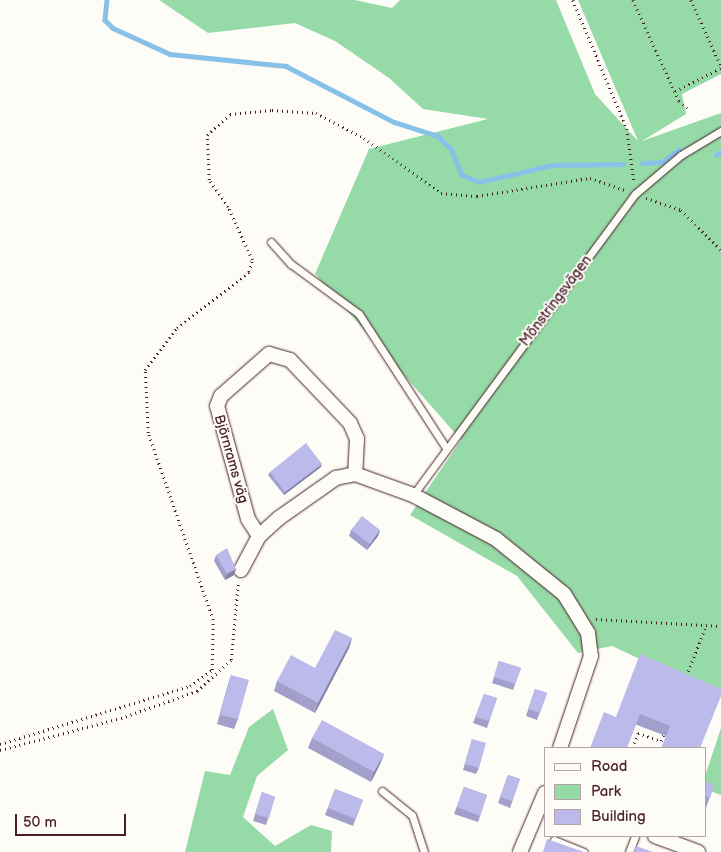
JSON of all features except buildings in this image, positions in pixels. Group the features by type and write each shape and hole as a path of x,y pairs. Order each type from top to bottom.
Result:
{"street":[{"name":"Björnrams väg","path":"259,536 248,519 217,406 221,396 269,354 290,360 350,422 357,439 355,474"},
{"path":"241,570 259,536 336,478 355,474 413,495 522,556 564,594 582,618 591,656 560,747"},
{"path":"520,852 544,795"},
{"path":"658,837 698,852"}],"lane":[{"name":"Mönstringsvägen","path":"413,495 636,194 681,155 721,131"},
{"path":"271,242 292,264 359,314 446,448"},
{"path":"382,791 412,815 424,852"},
{"path":"629,852 635,837"},
{"path":"554,840 584,852"}],"path":[{"path":"574,0 627,129 636,194"},
{"path":"633,0 675,91 687,108"},
{"path":"675,91 721,67 691,0"},
{"path":"0,744 190,686 212,670 213,620 148,434 145,370 177,328 249,272 252,260 228,207 209,180 207,135 230,114 272,110 316,113 364,138 441,194 477,196 590,178 681,210 721,250"},
{"path":"0,750 121,718 197,691 230,660 241,570"},
{"path":"582,618 721,626"},
{"path":"684,681 706,626"},
{"path":"632,747 638,733 661,741 668,724"}],"green space":[{"path":"159,0 355,0 392,8 400,0 556,0 595,94 638,141 578,0 721,0 721,74 682,94 686,114 642,141 721,113 721,697 612,646 578,653 517,576 410,515 461,440 315,274 369,149 488,119 423,109 389,78 335,41 295,23 208,33"},
{"path":"273,709 288,750 257,776 243,817 275,846 311,825 332,831 331,852 185,852 205,771 230,775 249,727"},
{"path":"721,728 721,795 706,789 706,773"}],"waterway":[{"path":"107,0 105,20 113,28 170,54 286,66 394,122 438,136 451,149 462,175 479,182 553,165 623,164"},
{"path":"642,163 662,162 679,149"},
{"path":"716,155 721,152"}]}
